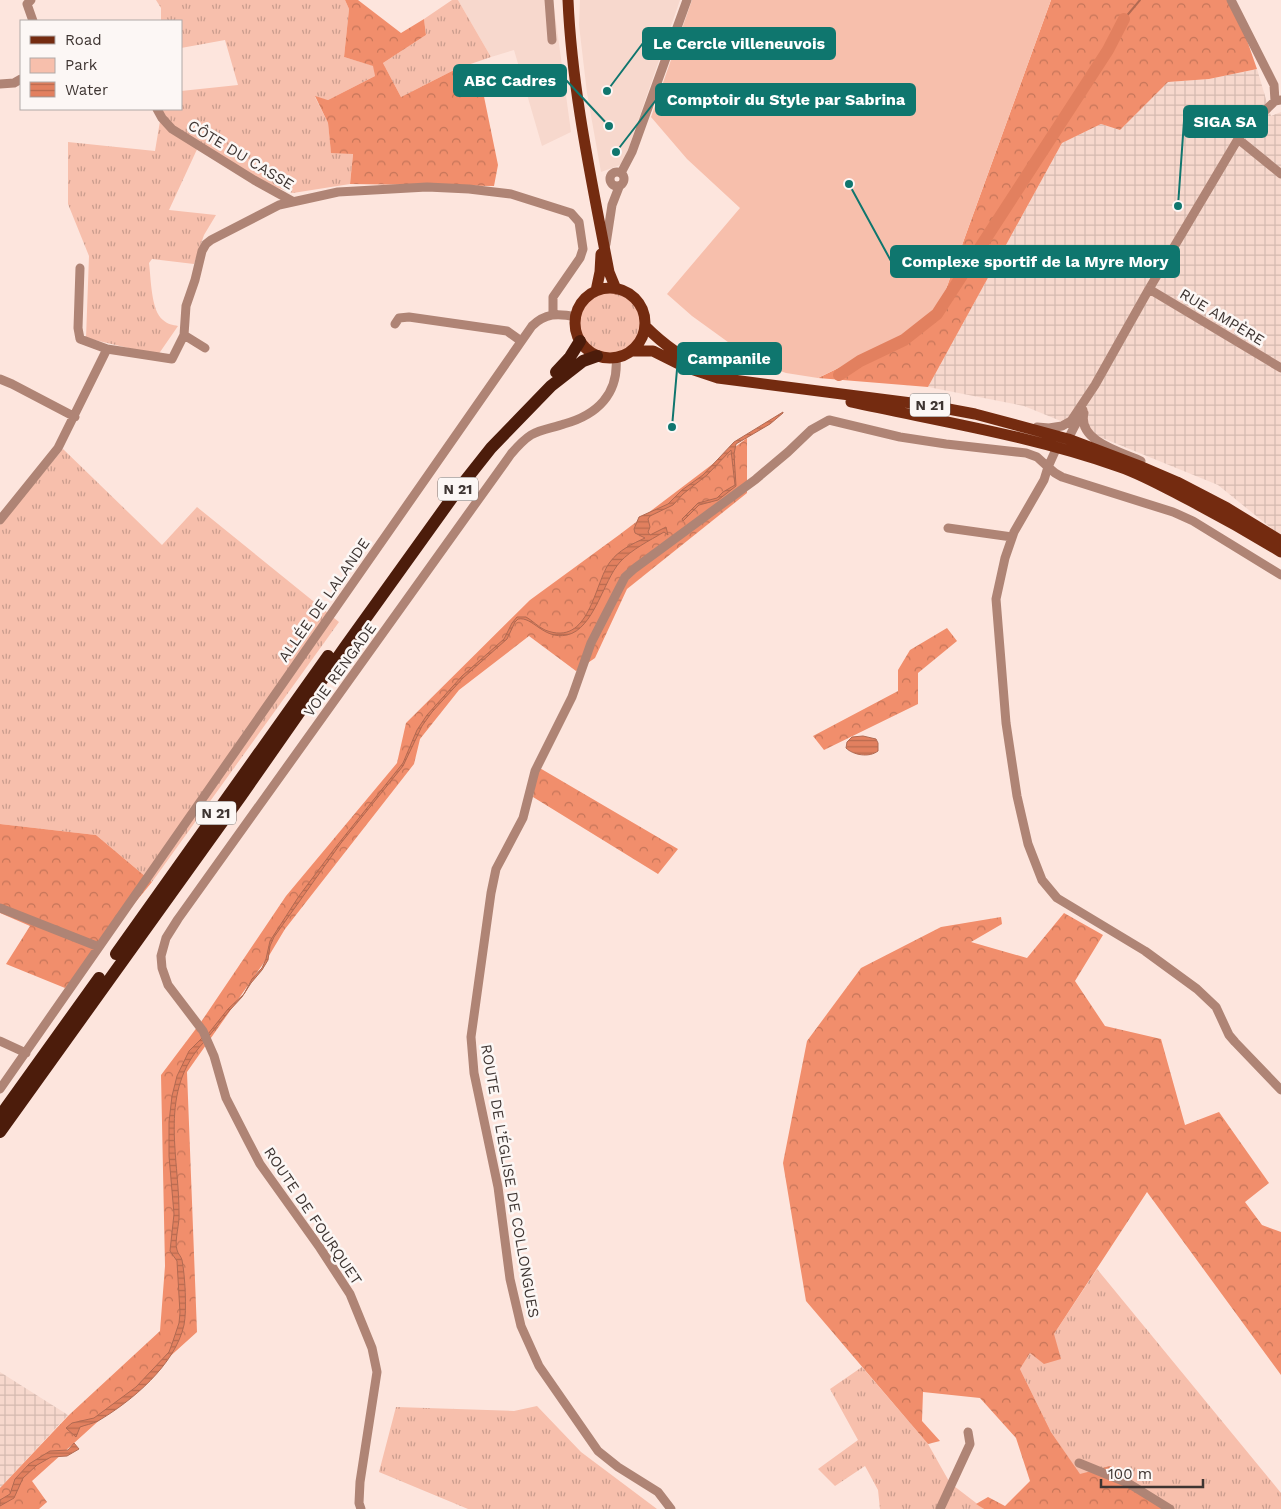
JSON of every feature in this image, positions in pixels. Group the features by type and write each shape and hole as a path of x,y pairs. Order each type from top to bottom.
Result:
{"highway":[{"name":"N 21","path":"0,1116 450,486 488,440 564,365 580,341"},
{"name":"N 21","path":"0,1132 457,491 497,442 551,386 583,361 597,356"}],"main road":[{"path":"568,0 574,80 588,167 609,272 616,289"},
{"path":"596,291 600,272 602,233"},
{"path":"616,289 633,297 640,305 644,315 645,326 643,336 632,351 616,358 597,356 587,350 576,334 576,317 582,303 596,291 616,289"},
{"name":"N 21","path":"645,326 658,339 680,355 703,367 746,382"},
{"name":"N 21","path":"632,351 653,351 701,374 718,378 927,405 975,414 1068,439 1142,467 1197,492 1281,541"},
{"name":"N 21","path":"789,388 993,430 1057,447 1122,468 1152,480 1234,523 1281,552"}],"street":[{"path":"549,0 552,40"},
{"path":"605,252 612,205 619,187 613,186 610,183 610,177 615,172 621,173 632,152 687,0"},
{"path":"1231,0 1274,86 1278,100 1245,130 1238,139 1149,288 1094,385 1068,439 1057,447 1044,480 1012,537 1005,558 996,599 1006,714 1017,796 1023,826 1042,880 1062,902 1145,951 1197,988 1216,1006 1234,1042 1281,1090"},
{"path":"29,2 32,20"},
{"path":"0,84 14,83 20,80"},
{"name":"CÔTE DU CASSE","path":"158,110 167,125 184,138 292,201"},
{"path":"1238,139 1281,174"},
{"path":"80,268 78,328 80,339 107,350 172,359 184,335 186,306 202,251 211,240 279,205 292,201 358,190 426,187 469,188 512,194 571,212 579,222 583,249 580,258 553,297 552,314 576,317"},
{"name":"RUE AMPÈRE","path":"1149,288 1281,368"},
{"name":"ALLÉE DE LALANDE","path":"0,1089 521,341 538,321 552,314"},
{"path":"394,324 399,318 409,318 507,331 521,341"},
{"path":"184,335 205,348"},
{"path":"0,520 58,448 107,350"},
{"name":"VOIE RENGADE","path":"168,985 162,968 161,956 166,938 178,919 511,454 530,435 592,413 612,389 615,382 616,358"},
{"path":"0,380 12,384 75,416"},
{"path":"1017,425 1049,428 1062,426 1070,421 1094,385"},
{"path":"1094,385 1083,418 1083,423 1092,437 1106,446 1185,482 1197,492"},
{"name":"ROUTE DE L’ÉGLISE DE COLLONGUES","path":"671,1509 658,1492 618,1467 598,1450 539,1366 521,1326 510,1279 498,1187 474,1072 471,1037 490,893 496,869 523,818 535,771 572,696 591,643 625,577 756,479 811,430 829,420 900,437 1026,453 1037,457 1048,467"},
{"path":"1048,467 1062,477 1173,512 1193,521 1281,575"},
{"path":"948,528 1012,537"},
{"path":"0,908 100,947"},
{"name":"ROUTE DE FOURQUET","path":"168,985 203,1030 214,1056 226,1098 260,1164 320,1248 350,1294 372,1348 377,1372 360,1482 359,1503 361,1509"},
{"path":"0,1042 26,1053"},
{"path":"940,1509 970,1444 968,1432"},
{"path":"1079,1463 1128,1483 1170,1509"}],"shaded area":[{"path":"458,0 553,0 571,132 542,146 514,50 491,57"},
{"path":"580,0 680,0 623,164 601,172 587,93 579,25"},
{"path":"1257,69 1271,116 1281,112 1281,536 1218,485 1024,406 928,387 1062,143 1101,124 1120,130 1168,82 1209,79"},
{"path":"0,1372 68,1415 0,1488"}],"green space":[{"path":"156,0 345,0 349,9 344,57 374,66 375,76 328,100 315,97 328,123 331,152 353,153 350,184 293,193 266,184 199,145 169,210 216,215 204,235 194,264 152,259 149,263 152,294 159,316 170,324 178,326 158,355 86,338 89,256 68,204 68,142 155,151 162,110 182,110 182,91 238,85 225,40 182,48 182,20 161,20 161,8"},
{"path":"345,0 358,0 401,33 424,19 426,35 383,63 401,97 456,69 481,82 498,165 494,186 350,184 353,154 331,153 328,123 315,96 328,100 375,76 373,66 344,57 349,9"},
{"path":"452,0 458,0 491,57 456,69 401,97 383,63 426,35 424,19"},
{"path":"692,0 1051,0 937,314 908,334 818,378 786,373 757,363 692,316 667,294 740,208 687,159 651,117"},
{"path":"1051,0 1233,0 1257,69 1209,79 1168,82 1120,130 1101,124 1062,143 928,387 818,378 908,334 937,314"},
{"path":"610,293 626,298 631,302 635,307 640,323 635,339 631,344 626,348 610,353 594,348 589,344 585,339 580,323 585,307 589,302 594,298"},
{"path":"747,438 747,493 627,589 595,658 576,671 529,636 459,690 420,739 414,764 285,929 270,954 187,1072 197,1332 32,1481 47,1502 39,1509 0,1509 0,1488 69,1415 160,1331 165,1266 161,1075 201,1022 286,896 397,763 406,723 530,600"},
{"path":"63,449 162,545 197,507 339,622 152,882 96,835 0,824 0,525"},
{"path":"947,628 957,641 918,673 918,704 824,750 813,736 898,691 898,670 910,650"},
{"path":"538,767 678,849 658,874 533,797"},
{"path":"0,824 96,835 152,882 65,988 6,964 30,926 0,913"},
{"path":"1064,913 1103,935 1075,981 1105,1026 1161,1039 1185,1125 1219,1112 1269,1183 1245,1202 1262,1225 1281,1232 1281,1375 1147,1192 1054,1334 1061,1359 1044,1364 1030,1353 1020,1369 1051,1432 1080,1474 1110,1466 1174,1509 984,1509 976,1504 988,1497 1005,1506 1030,1481 1016,1438 980,1398 923,1392 922,1421 940,1441 928,1444 806,1301 783,1163 807,1041 861,968 941,927 1001,917 1002,924 971,942 1027,958"},
{"path":"1097,1269 1281,1493 1281,1509 1174,1509 1080,1475 1051,1432 1020,1369 1030,1353 1054,1334"},
{"path":"862,1367 928,1444 950,1483 984,1509 880,1509 878,1490 865,1466 835,1486 818,1469 858,1440 830,1389"},
{"path":"537,1406 581,1452 657,1509 468,1509 379,1472 396,1407 514,1411"}],"water":[{"path":"783,412 770,424 736,444 734,454 736,486 718,500 699,505 683,521 682,519 698,503 717,498 735,485 731,450 707,475 683,494 673,505 650,516 648,519 650,527 648,532 650,535 666,527 668,535 664,532 635,549 620,562 591,614 576,631 559,636 545,631 529,621 518,619 507,639 463,678 432,712 422,726 403,766 341,843 274,937 270,946 268,960 244,993 252,979 262,968 270,941 299,896 403,763 417,730 427,715 462,676 504,639 517,617 526,617 545,630 560,633 572,630 581,622 588,611 610,562 622,551 645,538 635,533 634,529 639,517 668,504 682,490 703,475 734,442"},
{"path":"863,736 876,739 878,751 861,755 846,748 847,742 852,737"},
{"path":"244,994 209,1036 208,1034 228,1009"},
{"path":"202,1038 204,1042 190,1061 181,1081 176,1102 174,1124 179,1217 176,1246 182,1260 184,1274 184,1325 172,1354 162,1368 125,1403 98,1421 80,1427 76,1437 66,1428 72,1423 94,1418 136,1387 169,1352 179,1323 177,1261 170,1251 174,1214 169,1156 169,1122 177,1076 189,1051"},
{"path":"74,1443 79,1449 67,1456 51,1457 37,1465 23,1478 14,1498 0,1506 0,1500 10,1494 15,1479 29,1464 50,1451 68,1450"}],"waterway":[{"path":"1124,19 1140,0"},
{"path":"839,375 860,361 904,340 937,314 1108,50 1124,19"}],"place":[{"name":"Le Cercle villeneuvois","path":"607,91"},
{"name":"ABC Cadres","path":"609,126"},
{"name":"Comptoir du Style par Sabrina","path":"616,152"},
{"name":"Complexe sportif de la Myre Mory","path":"849,184"},
{"name":"SIGA SA","path":"1178,206"},
{"name":"Campanile","path":"672,427"}]}
